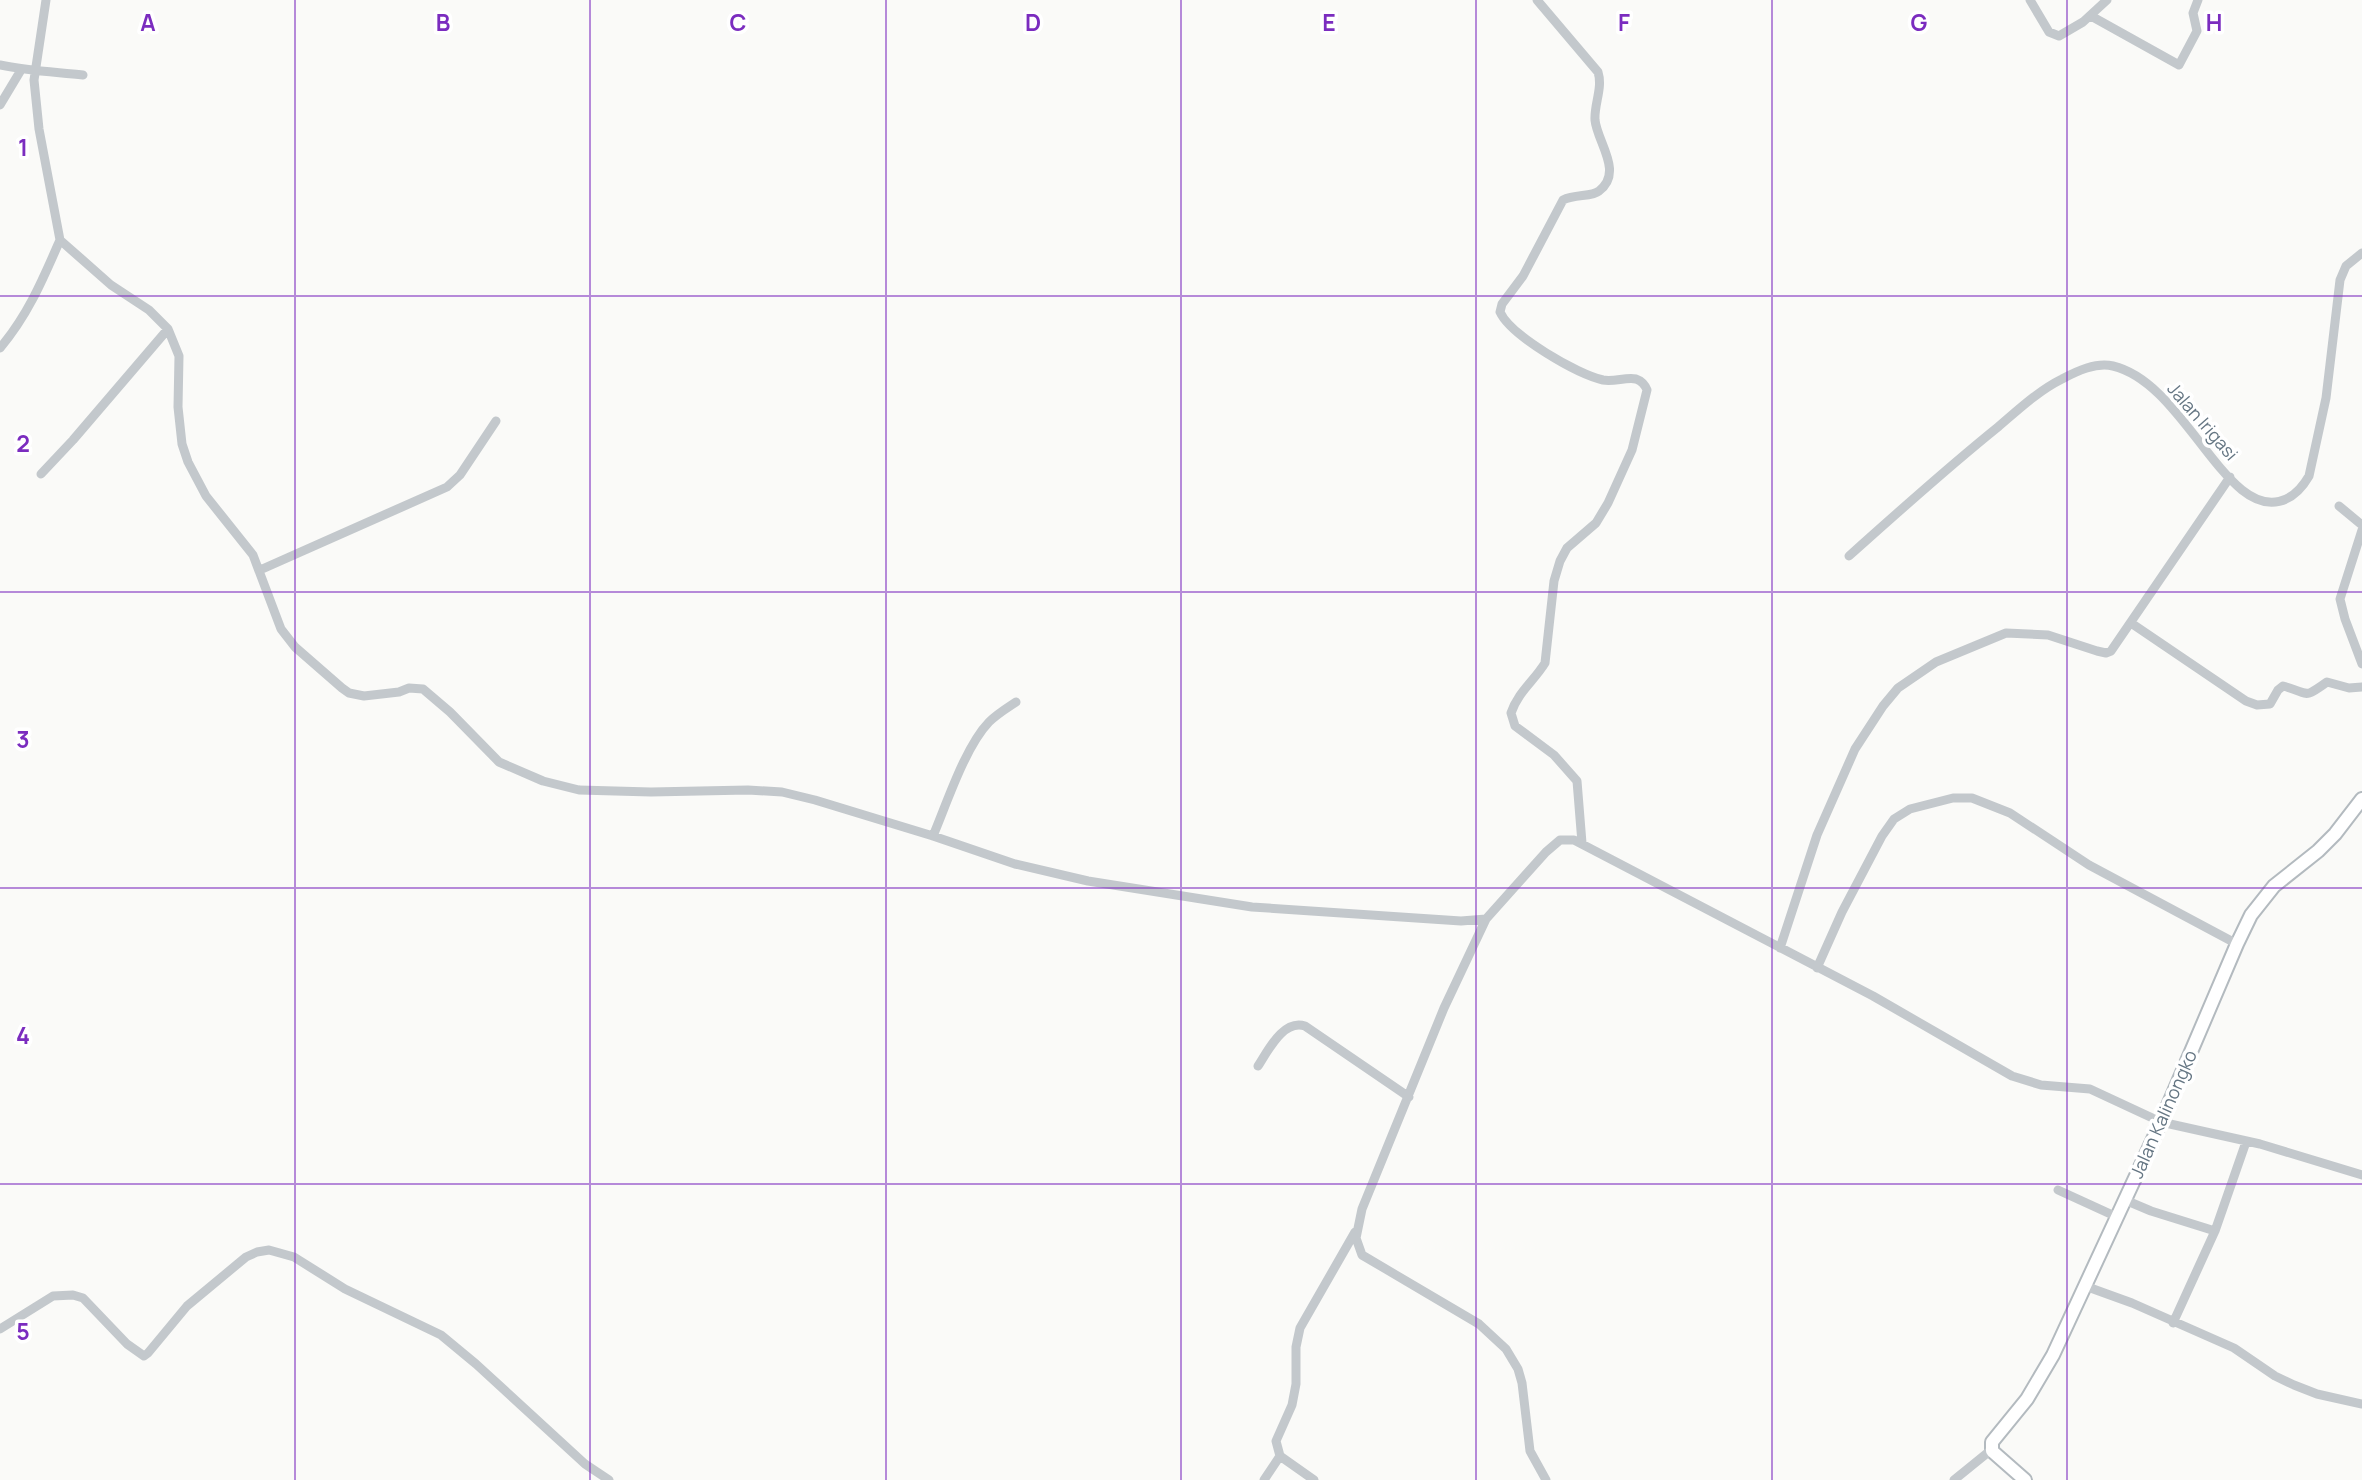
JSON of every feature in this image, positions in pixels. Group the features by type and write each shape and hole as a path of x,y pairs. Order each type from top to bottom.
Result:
{"street":[{"path":"0,348 36,296 60,240 39,129 35,69 46,0"},
{"path":"1537,0 1598,72 1600,80 1595,120 1610,168 1600,191 1572,195 1563,200 1523,276 1502,304 1500,312 1509,325 1534,345 1574,369 1604,380 1636,379 1646,386 1647,390 1632,450 1608,503 1596,523 1567,548 1560,561 1554,582 1545,663 1519,694 1511,713 1515,726 1554,755 1577,781 1582,843"},
{"path":"2030,0 2049,32 2055,36 2063,34 2091,16 2108,0"},
{"path":"2091,16 2179,65 2197,31 2193,13 2198,0"},
{"path":"0,65 21,70 35,69 83,75"},
{"path":"0,105 21,70"},
{"path":"60,240 111,285 149,310 168,329 179,356 178,407 188,462 206,496 253,555 281,629 295,647 349,692 365,696 399,692 409,688 423,689 450,712 491,756 524,775 579,790 782,792 1050,873 1210,902 1461,921 1486,919"},
{"name":"Jalan Irigasi","path":"1849,556 1948,467 2042,391 2061,379 2104,365 2124,370 2149,385 2247,493 2272,501 2291,499 2309,476 2326,398 2340,280 2346,266 2362,253"},
{"path":"41,474 168,329"},
{"path":"260,570 447,487 460,475 496,421"},
{"path":"1780,948 1817,835 1855,749 1883,705 1898,688 1936,663 2006,633 2048,635 2108,653 2115,647 2230,477"},
{"path":"2339,506 2362,527 2340,599 2362,664"},
{"path":"2131,623 2204,674 2246,701 2257,705 2270,704 2283,686 2302,694 2317,691 2327,682 2349,688 2362,687"},
{"path":"933,836 959,774 981,731 996,715 1016,702"},
{"path":"1817,968 1848,901 1882,836 1894,820 1910,809 1953,798 1972,798 2010,813 2089,865 2237,944"},
{"name":"Jalan Kalinongko","path":"1991,1450 1994,1438 2027,1399 2042,1376 2161,1122 2251,915 2266,894 2326,843 2362,799"},
{"path":"1314,1480 1280,1456 1276,1441 1292,1405 1296,1384 1297,1339 1356,1230 1362,1209 1444,1009 1486,919 1540,858 1560,840 1582,843 1873,996 2012,1076 2041,1085 2098,1092 2161,1122 2246,1142 2362,1175"},
{"path":"1258,1066 1279,1036 1290,1025 1297,1023 1409,1097"},
{"path":"2173,1323 2215,1231 2246,1142"},
{"path":"2058,1190 2117,1217"},
{"path":"2125,1200 2215,1231"},
{"path":"1356,1230 1362,1255 1479,1324 1506,1349 1518,1369 1522,1383 1528,1444 1546,1480"},
{"path":"0,1329 53,1296 73,1295 83,1298 127,1344 144,1356 187,1306 246,1257 257,1252 280,1252 294,1257 345,1289 448,1341 575,1455 609,1480"},
{"path":"2085,1286 2132,1303 2234,1348 2275,1376 2294,1385 2328,1397 2362,1404"},
{"path":"1954,1480 1991,1450 2025,1480"},
{"path":"1264,1480 1280,1456"}]}
